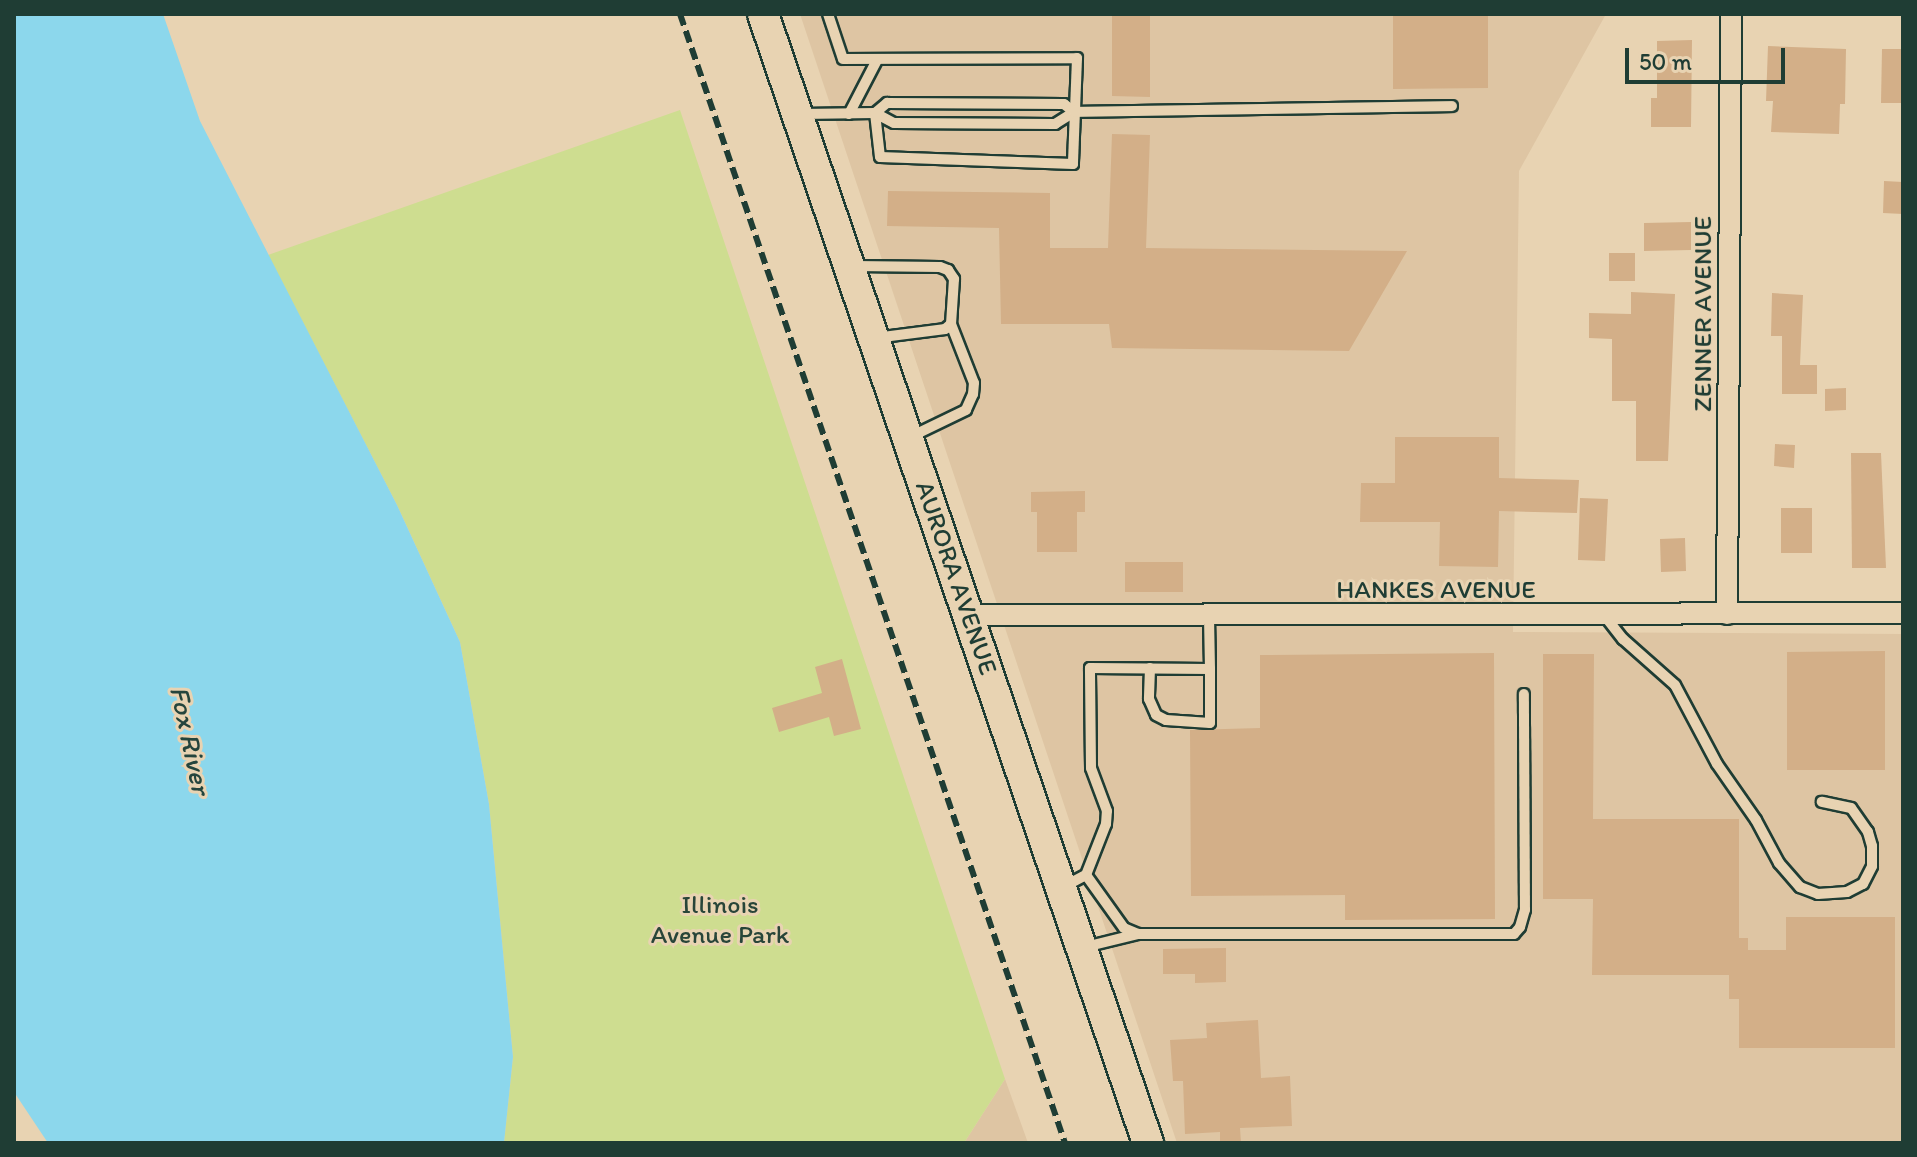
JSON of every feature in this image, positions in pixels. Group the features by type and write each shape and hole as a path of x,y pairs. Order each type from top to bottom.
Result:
{"main road":[{"name":"AURORA AVENUE","path":"763,14 970,615 1073,882 1081,949 1148,1143"}],"street":[{"name":"ZENNER AVENUE","path":"1727,614 1731,14"},
{"name":"HANKES AVENUE","path":"970,615 1903,613"}],"lane":[{"path":"828,14 843,59 1077,58 1073,164 880,157 875,113"},
{"path":"849,114 877,60"},
{"path":"875,113 887,103 1064,104 1074,112"},
{"path":"797,114 875,113 894,123 1055,124 1074,112 1452,106"},
{"path":"849,266 948,270 954,279 951,324 974,383 973,394 966,410 908,438"},
{"path":"874,338 945,329 951,324"},
{"path":"1604,615 1623,639 1675,685 1717,764 1756,820 1779,863 1800,887 1818,894 1847,892 1863,884 1872,866 1872,846 1868,832 1851,808 1822,802"},
{"path":"1150,668 1149,699 1156,715 1166,720 1210,723 1209,616"},
{"path":"1138,934 1124,928 1073,882 1106,824 1107,811 1091,768 1090,668 1210,669"},
{"path":"1081,949 1138,934 1514,934 1520,927 1525,910 1524,694"}],"shaded area":[{"path":"800,14 1606,14 1519,171 1513,632 1903,634 1903,1143 1177,1143"},
{"path":"1005,1079 1028,1143 964,1143"}],"green space":[{"name":"Illinois Avenue Park","path":"680,110 1005,1079 964,1143 504,1143 513,1057 489,804 460,642 397,505 268,255"}],"water":[{"name":"Fox River","path":"14,14 163,14 200,121 397,505 460,642 489,804 513,1057 504,1143 48,1143 14,1092"}],"building":[{"path":"1112,14 1150,14 1150,97 1112,96"},
{"path":"1393,14 1488,14 1488,88 1393,89"},
{"path":"1692,40 1691,127 1651,127 1651,98 1657,98 1657,41"},
{"path":"1768,46 1846,49 1845,104 1840,104 1839,134 1771,132 1773,101 1766,101"},
{"path":"1882,49 1903,49 1903,103 1881,103"},
{"path":"1112,134 1150,135 1146,248 1407,251 1349,351 1112,348 1109,324 1001,324 999,228 887,226 888,191 1050,193 1050,248 1108,248"},
{"path":"1884,181 1903,182 1903,214 1883,213"},
{"path":"1691,222 1691,250 1644,251 1644,223"},
{"path":"1609,253 1635,253 1635,281 1609,281"},
{"path":"1631,292 1675,294 1668,461 1636,461 1636,401 1612,401 1612,339 1589,338 1589,313 1631,314"},
{"path":"1772,293 1803,295 1800,365 1817,365 1817,394 1782,394 1782,336 1771,336"},
{"path":"1846,388 1846,410 1825,411 1825,389"},
{"path":"1395,437 1499,437 1499,478 1579,480 1577,513 1499,511 1498,567 1439,566 1440,522 1360,522 1361,483 1395,483"},
{"path":"1775,444 1795,445 1794,468 1774,466"},
{"path":"1851,453 1881,453 1886,568 1852,568"},
{"path":"1085,491 1085,512 1077,512 1077,552 1037,552 1037,512 1031,512 1031,492"},
{"path":"1580,498 1608,499 1605,561 1578,560"},
{"path":"1781,508 1812,508 1812,553 1781,553"},
{"path":"1685,538 1686,571 1661,572 1660,539"},
{"path":"1125,562 1183,562 1183,592 1125,592"},
{"path":"1885,651 1885,770 1787,770 1787,652"},
{"path":"1494,653 1495,919 1345,920 1345,895 1191,896 1190,730 1260,728 1260,655"},
{"path":"1543,654 1594,654 1593,819 1739,819 1739,938 1748,938 1748,950 1786,950 1786,917 1895,917 1895,1048 1739,1048 1739,999 1729,999 1729,975 1592,975 1593,899 1543,899"},
{"path":"842,659 861,729 834,736 829,717 779,732 772,708 822,693 815,667"},
{"path":"1226,948 1226,982 1195,983 1195,974 1163,974 1163,949"},
{"path":"1258,1020 1261,1078 1290,1076 1292,1126 1240,1128 1241,1143 1220,1143 1220,1132 1185,1134 1183,1081 1173,1081 1170,1040 1207,1038 1206,1023"}],"railway":[{"path":"680,14 1065,1143"}]}
